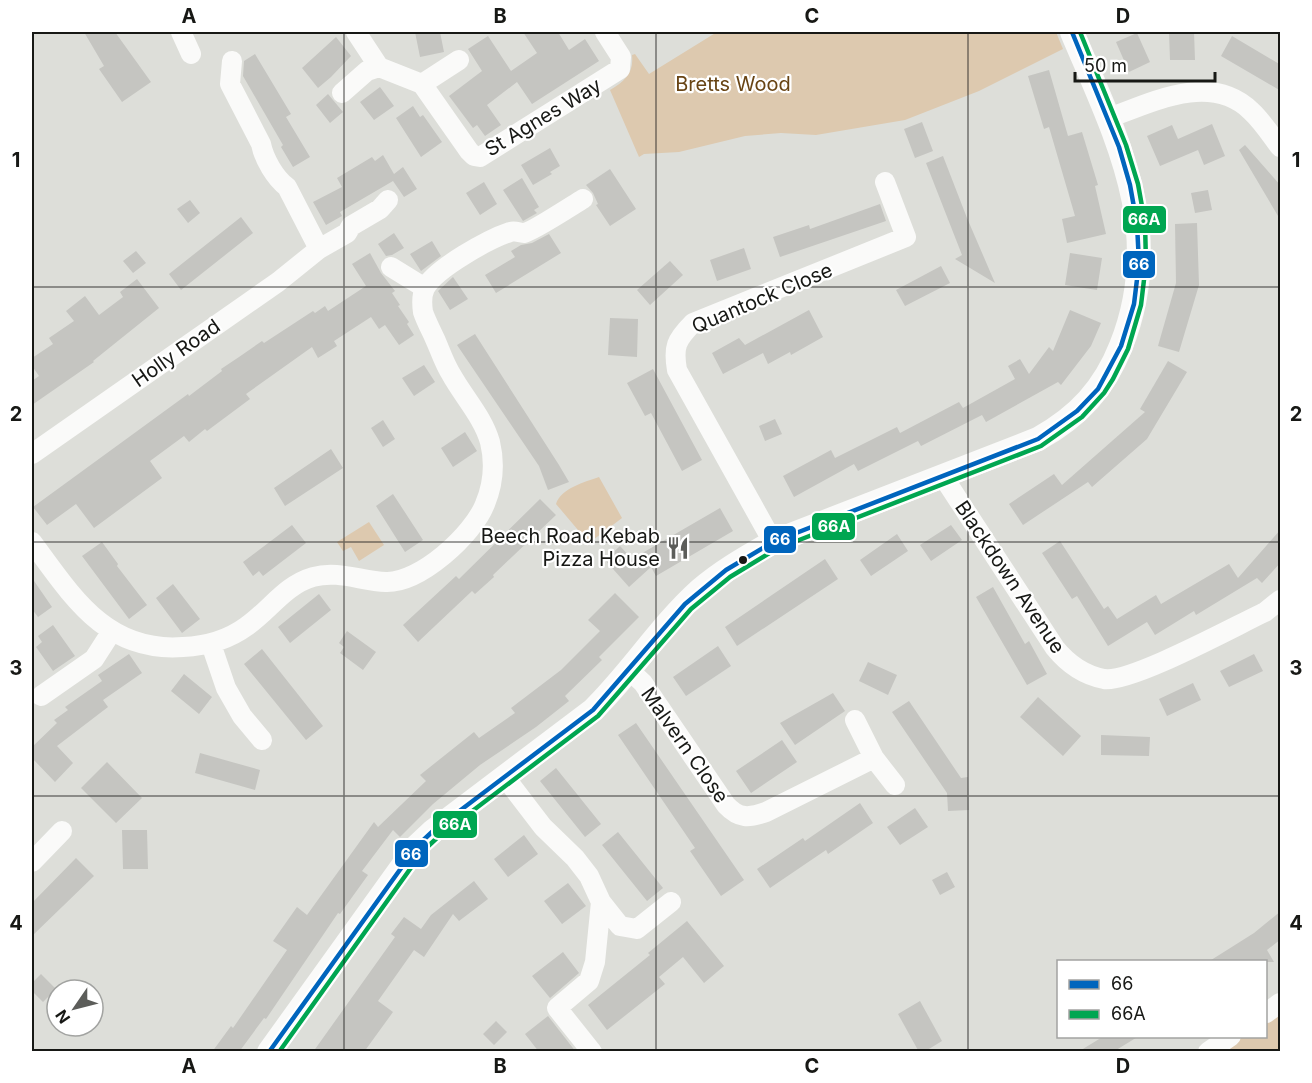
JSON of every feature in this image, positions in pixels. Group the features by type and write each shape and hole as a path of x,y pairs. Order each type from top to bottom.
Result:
{"street":[{"path":"181,32 191,54"},
{"path":"356,32 379,66 422,84 459,60"},
{"name":"St Agnes Way","path":"422,84 469,151 474,156 480,156 620,69 621,57 604,32"},
{"path":"269,1052 417,846 433,831 592,710 614,689 657,635 700,591 732,566 772,542 1038,439 1056,429 1082,409 1103,381 1118,354 1133,308 1141,256 1133,196 1109,118 1073,35"},
{"path":"232,61 230,84 261,144 262,151 279,181 287,187 319,249"},
{"path":"342,93 368,71 379,66"},
{"path":"1109,118 1176,94 1213,92 1232,98 1250,110 1281,147"},
{"name":"Quantock Close","path":"772,542 677,370 674,353 680,336 693,323 906,237 885,182"},
{"path":"32,542 78,602 112,631 136,642 169,648 211,644 246,627 291,587 311,578 333,574 384,582 406,579 417,573 467,535 485,506 492,482 493,466 489,441 483,426 450,372 423,310 425,288 438,272 473,251 512,231 525,233 584,199"},
{"name":"Holly Road","path":"32,454 278,282 319,249 347,233 351,226 380,209 388,200"},
{"path":"391,267 425,288"},
{"name":"Blackdown Avenue","path":"942,475 1055,648 1066,662 1085,674 1106,679 1132,675 1265,612 1281,600"},
{"path":"41,696 94,659 112,631"},
{"path":"211,644 226,688 242,716 262,740"},
{"name":"Malvern Close","path":"629,670 643,683 726,805 732,812 742,817 752,817 766,812 874,758"},
{"path":"855,720 874,758 895,786"},
{"path":"504,776 543,827 575,858 589,876 601,902 620,926 637,929 671,902"},
{"path":"32,862 62,831"},
{"path":"592,1052 557,1008 589,981 595,962 601,902"},
{"path":"1267,1012 1281,1003"},
{"path":"1208,1052 1228,1038"}],"green space":[{"name":"Bretts Wood","path":"717,32 1056,32 1063,49 979,91 905,120 816,135 781,133 745,136 679,152 644,154 639,157 610,90 630,72 632,55 635,54 649,74"},
{"path":"599,477 622,518 589,543 556,504 568,490"},
{"path":"369,522 384,545 359,561 351,547 343,551 337,542"},
{"path":"1280,1003 1280,1051 1208,1052 1229,1038 1267,1038 1267,1012"}],"building":[{"path":"84,32 115,32 151,82 122,102 99,69 104,66"},
{"path":"415,32 440,32 444,52 420,57"},
{"path":"523,32 558,32 569,50 585,39 599,61 532,104 517,82 487,105 501,125 485,136 477,125 473,128 449,96 482,71 468,49 488,36 511,71 537,53"},
{"path":"1169,32 1194,32 1195,60 1170,60"},
{"path":"1137,33 1150,62 1129,72 1116,42"},
{"path":"1232,36 1281,65 1281,91 1221,56"},
{"path":"336,37 351,56 318,88 302,68"},
{"path":"255,54 291,114 286,117 310,157 293,167 281,147 283,145 243,76 244,61"},
{"path":"1049,70 1068,136 1082,132 1098,185 1095,186 1106,234 1067,243 1062,219 1075,216 1049,127 1044,129 1028,76"},
{"path":"380,87 394,106 374,120 360,102"},
{"path":"328,94 343,112 330,123 316,105"},
{"path":"413,106 420,117 423,115 442,142 421,157 396,118"},
{"path":"922,122 933,151 915,158 904,129"},
{"path":"1212,124 1225,156 1204,165 1198,150 1160,166 1147,136 1172,125 1178,139"},
{"path":"1245,145 1281,186 1281,221 1239,150"},
{"path":"550,148 560,166 550,172 552,174 533,185 521,165"},
{"path":"383,155 394,174 403,167 417,189 404,197 393,181 340,212 342,216 326,225 313,202 342,187 337,178 372,157 375,161"},
{"path":"943,156 995,283 955,259 962,255 926,163"},
{"path":"610,169 636,209 610,226 596,205 598,204 593,193 586,185"},
{"path":"522,178 539,207 534,210 537,213 523,221 503,190"},
{"path":"484,182 497,204 480,215 466,193"},
{"path":"1208,190 1212,210 1195,213 1191,193"},
{"path":"190,200 200,213 188,223 177,209"},
{"path":"880,204 886,221 780,257 773,237 809,225 810,229"},
{"path":"241,217 253,233 181,290 169,274"},
{"path":"1197,223 1199,285 1179,352 1158,346 1176,283 1175,224"},
{"path":"394,233 404,248 386,256 378,244"},
{"path":"549,234 561,253 496,293 485,275 515,257 511,251"},
{"path":"432,241 441,256 421,271 410,254"},
{"path":"744,248 751,269 717,281 710,260"},
{"path":"136,251 146,263 133,273 123,261"},
{"path":"370,253 381,273 395,291 392,293 414,335 399,345 385,325 379,329 371,317 334,341 337,346 318,358 312,347 246,394 250,399 207,431 205,429 189,442 184,436 150,461 162,478 94,528 76,504 47,525 33,507 262,341 264,343 313,311 315,313 325,306 328,311 366,286 352,264"},
{"path":"1070,253 1102,258 1097,290 1065,285"},
{"path":"670,261 683,275 650,305 637,290"},
{"path":"941,266 950,283 905,306 896,290"},
{"path":"453,277 468,299 450,310 438,291"},
{"path":"137,279 159,308 94,362 32,405 32,381 39,376 32,366 32,358 53,344 49,338 74,321 66,311 85,296 99,315 123,297 120,292"},
{"path":"809,310 823,337 791,355 790,352 768,364 763,353 723,374 712,353 739,338 745,345"},
{"path":"1070,310 1101,323 1091,346 1061,385 1058,382 986,422 982,415 921,446 918,441 858,471 854,464 794,497 783,476 831,450 835,458 897,427 900,433 959,402 963,408 1015,379 1008,366 1020,359 1029,374 1049,347 1053,351"},
{"path":"610,318 638,319 637,357 608,355"},
{"path":"475,334 569,482 548,490 539,466 457,345"},
{"path":"1168,361 1187,372 1147,439 1092,487 1088,482 1023,525 1009,504 1054,474 1062,485 1145,412 1140,409"},
{"path":"424,365 435,382 414,396 402,378"},
{"path":"653,369 702,460 682,471 651,413 645,416 627,383"},
{"path":"775,419 782,434 765,441 759,426"},
{"path":"383,420 395,439 383,447 371,428"},
{"path":"465,432 477,451 453,467 441,448"},
{"path":"331,449 343,468 285,506 274,488"},
{"path":"393,494 423,540 405,552 376,506"},
{"path":"540,499 556,515 493,575 494,577 475,594 472,591 418,642 403,625 456,576 459,579"},
{"path":"720,508 733,531 656,576 651,567 629,587 605,560 620,546 632,559"},
{"path":"292,525 306,543 263,576 259,571 253,576 243,562"},
{"path":"951,525 962,540 931,561 920,545"},
{"path":"1281,529 1281,562 1262,583 1257,578 1196,615 1194,611 1155,635 1147,622 1108,646 1077,596 1072,599 1042,553 1060,541 1104,609 1108,606 1117,619 1156,595 1161,604 1229,564 1238,578"},
{"path":"897,534 908,551 871,576 860,560"},
{"path":"102,542 147,605 129,619 82,556"},
{"path":"825,559 838,579 737,646 725,627"},
{"path":"32,578 52,607 38,617 32,609"},
{"path":"173,584 200,619 182,633 156,598"},
{"path":"993,587 1025,644 1029,641 1047,674 1027,685 976,597"},
{"path":"615,593 639,617 599,657 602,660 565,696 569,701 536,727 480,765 433,804 400,837 393,830 362,871 368,875 340,914 338,913 266,1019 264,1018 239,1052 212,1052 231,1026 233,1028 287,950 273,941 297,907 307,915 374,822 378,827 426,781 420,775 474,732 479,738 515,713 511,708 561,670 600,631 588,620"},
{"path":"319,594 331,610 290,643 278,627"},
{"path":"53,625 75,656 53,671 36,647 42,642 38,636"},
{"path":"347,631 376,652 363,670 340,653 344,647 339,643"},
{"path":"718,646 731,666 686,696 673,677"},
{"path":"262,649 323,726 306,740 244,664"},
{"path":"129,654 142,673 103,700 108,707 57,746 73,763 55,782 32,758 32,747 57,723 54,720 68,710 65,707 102,681 98,675"},
{"path":"1254,654 1263,671 1229,687 1220,671"},
{"path":"868,662 897,675 888,695 859,681"},
{"path":"184,674 212,697 199,714 171,691"},
{"path":"1193,683 1201,700 1167,716 1159,699"},
{"path":"833,693 845,711 795,745 780,723"},
{"path":"1038,697 1081,736 1063,756 1020,717"},
{"path":"909,701 961,778 968,777 969,810 948,811 947,793 892,712"},
{"path":"636,723 744,880 721,896 690,851 695,848 618,735"},
{"path":"1101,735 1150,737 1149,756 1101,755"},
{"path":"782,740 797,762 751,793 736,771"},
{"path":"200,753 260,770 255,790 195,773"},
{"path":"107,762 142,798 116,823 81,788"},
{"path":"556,768 601,824 585,837 540,781"},
{"path":"860,803 873,823 828,854 826,850 770,888 757,869 803,838 805,841"},
{"path":"915,808 928,827 900,845 887,827"},
{"path":"122,830 147,830 148,869 123,869"},
{"path":"618,832 663,888 647,901 602,845"},
{"path":"524,835 538,854 508,877 494,859"},
{"path":"76,858 94,876 32,936 32,903"},
{"path":"947,872 955,887 940,895 932,880"},
{"path":"474,881 488,899 459,921 453,914 424,957 414,950 378,1001 393,1012 364,1052 313,1052 395,937 391,934 404,917 421,929 431,915"},
{"path":"568,883 586,906 562,924 544,901"},
{"path":"1281,911 1281,939 1267,950 1274,962 1211,960 1254,933"},
{"path":"687,921 724,966 704,983 683,957 659,977 665,984 607,1030 588,1005 650,955 648,953"},
{"path":"563,952 579,973 550,998 532,976"},
{"path":"41,974 45,978 45,1000 43,1002 32,991 32,983"},
{"path":"920,1001 942,1041 924,1052 919,1052 898,1014"},
{"path":"548,1016 576,1052 539,1052 525,1034"},
{"path":"496,1021 507,1032 494,1045 483,1034"},
{"path":"1101,1038 1136,1038 1113,1052 1078,1052"}],"transit line":[{"name":"66","path":"269,1052 417,846 433,831 593,710 685,604 726,570 773,542 1038,439 1077,411 1098,389 1121,346 1134,304 1139,263 1137,224 1130,185 1119,147 1072,32"},
{"name":"66A","path":"279,1052 423,851 438,837 598,716 691,609 730,577 776,549 1041,446 1082,417 1104,393 1128,349 1141,305 1146,263 1145,223 1138,184 1126,145 1080,32"}],"place":[{"name":"Beech Road Kebab Pizza House","path":"678,548"}]}
